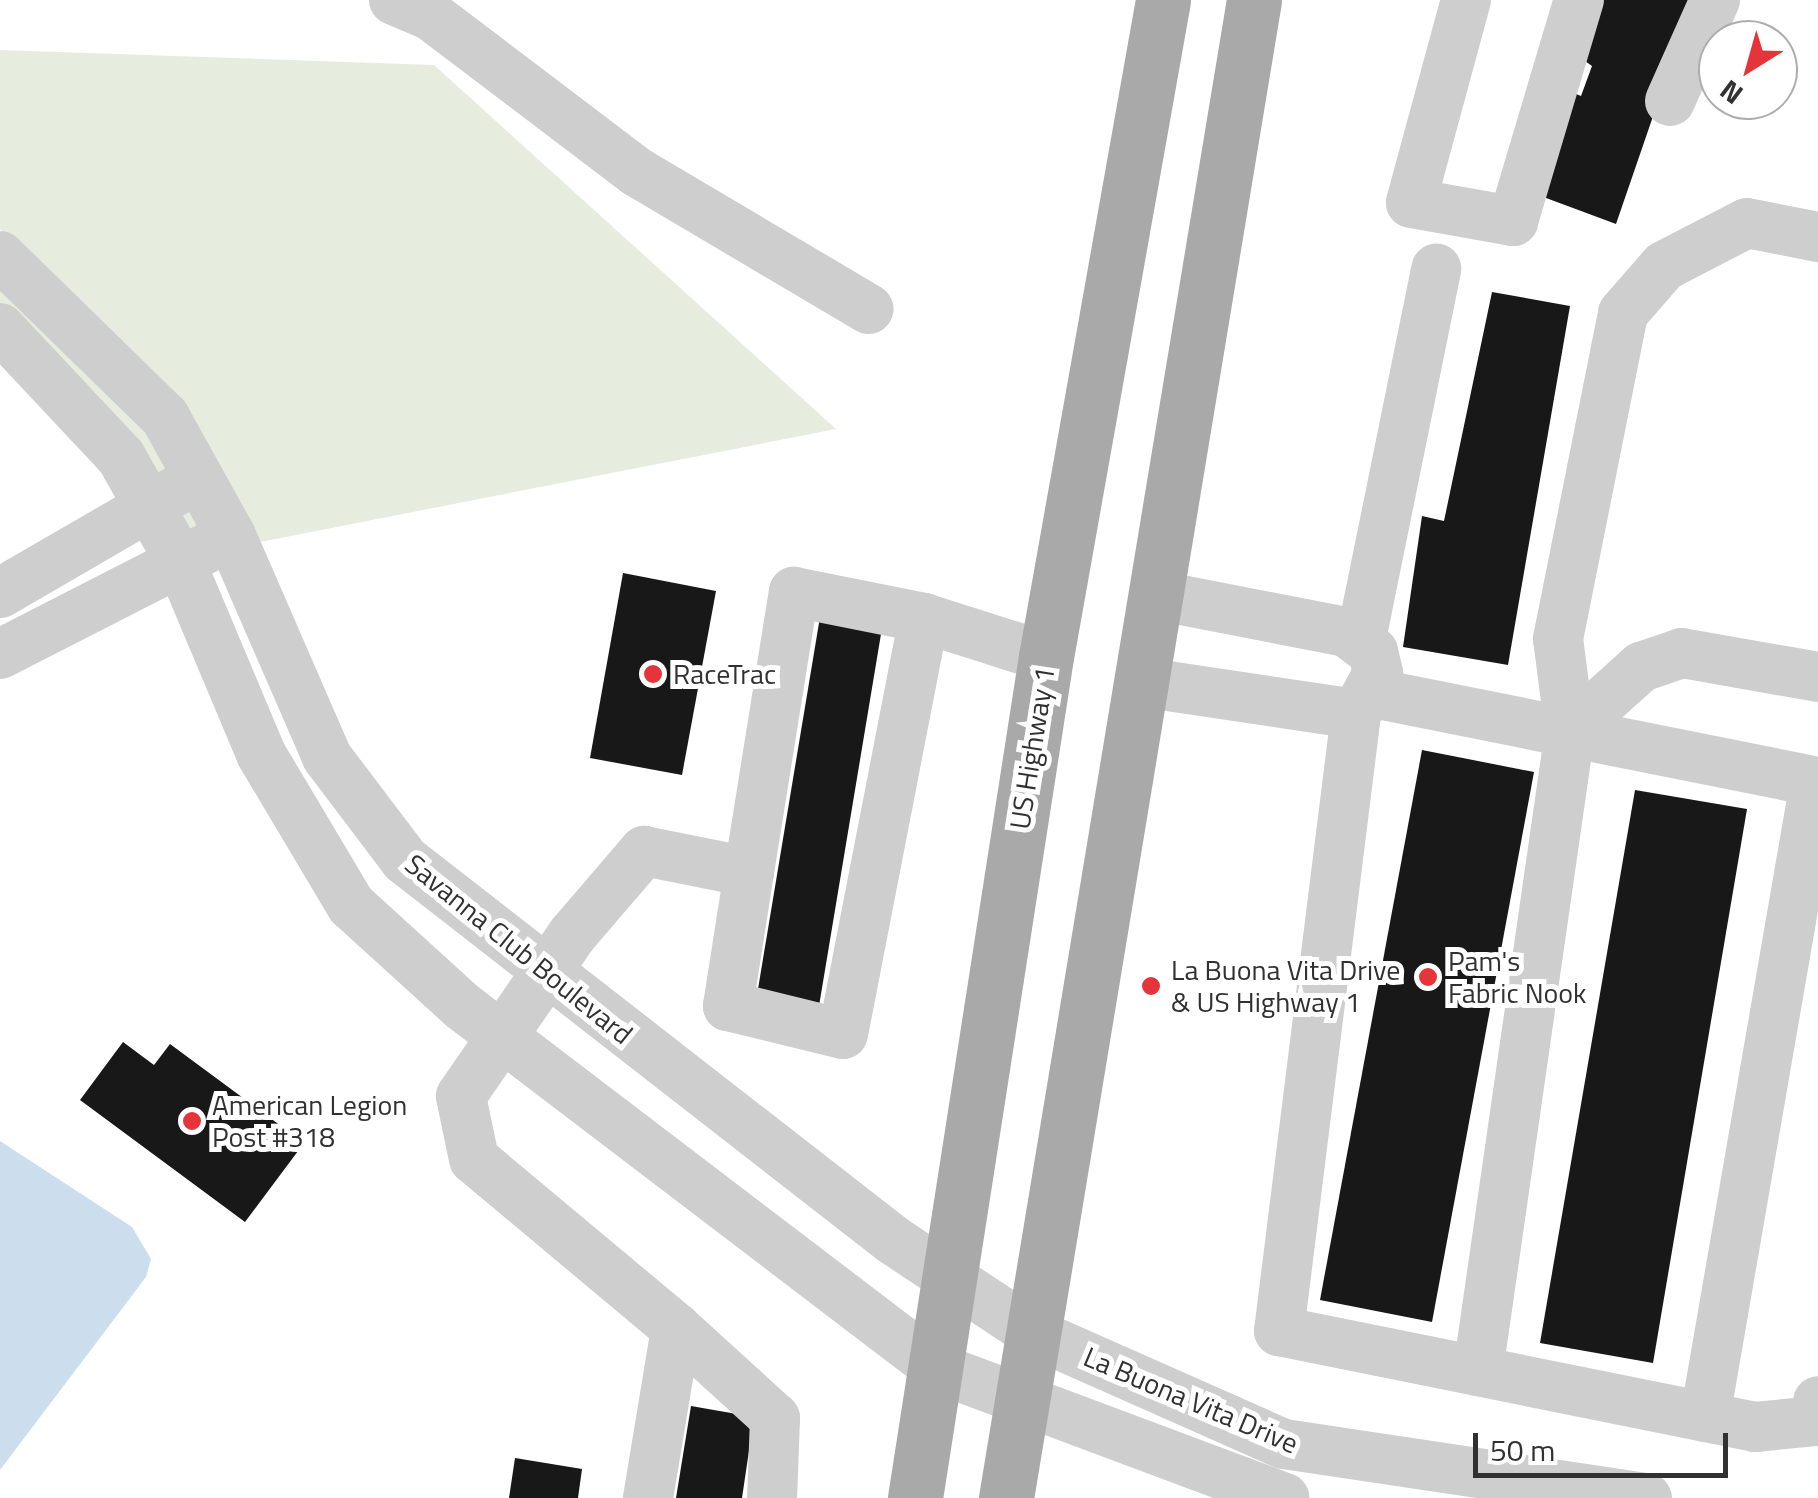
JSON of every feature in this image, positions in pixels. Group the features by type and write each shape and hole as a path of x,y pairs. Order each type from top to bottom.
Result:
{"main road":[{"name":"US Highway 1","path":"915,1498 1046,657 1163,0"},
{"path":"1006,1498 1254,0"}],"street":[{"path":"394,0 430,15 636,172 869,309"},
{"path":"1466,0 1411,202 1514,221 1578,0"},
{"path":"1670,101 1715,0"},
{"path":"1478,1372 1570,731 1558,639 1624,313 1664,266 1748,223 1818,236"},
{"name":"Savanna Club Boulevard","path":"0,256 135,381 231,536 326,757 405,860 544,974 951,1284 1034,1334"},
{"path":"1436,269 1361,639 1378,673 1365,704 1280,1332 1755,1427 1814,1420 1818,1401"},
{"path":"0,328 121,457 180,560 261,754 352,905 505,1038 936,1368 1021,1406"},
{"path":"0,592 198,478"},
{"path":"0,654 231,536"},
{"path":"924,618 843,1034 728,1006 794,592 924,618 1046,657"},
{"path":"1156,595 1361,639"},
{"path":"1570,731 1641,667 1682,653 1818,677"},
{"path":"1141,682 1365,704 1570,731 1817,782 1705,1417"},
{"path":"750,872 644,851 544,974 505,1038 461,1096 474,1160 676,1328 776,1418 772,1498"},
{"path":"648,1498 676,1328"},
{"name":"La Buona Vita Drive","path":"1034,1334 1284,1444 1467,1484 1648,1498"},
{"name":"La Buona Vita Drive","path":"1021,1406 1138,1437 1285,1498"}],"shaded area":[{"path":"0,50 434,65 836,429 255,543 149,368 0,229"},
{"path":"0,283 149,430 216,551 199,554 26,324 0,303"}],"water":[{"path":"0,1141 132,1227 151,1259 146,1277 0,1470"}],"building":[{"path":"1595,0 1693,0 1616,224 1530,192 1569,91 1581,96 1592,66 1575,54"},
{"path":"1492,292 1570,306 1508,665 1403,647 1422,516 1444,521"},
{"name":"RaceTrac","path":"623,573 716,591 682,775 590,758"},
{"name":"RaceTrac","path":"820,617 882,628 819,1006 757,995"},
{"path":"1422,750 1534,772 1432,1322 1320,1300"},
{"path":"1635,790 1747,809 1653,1363 1540,1343"},
{"name":"American Legion Post #318","path":"123,1042 154,1065 170,1044 304,1143 245,1222 80,1100"},
{"path":"691,1406 754,1417 742,1498 676,1498"},
{"path":"515,1458 582,1469 578,1498 509,1498"}],"place":[{"name":"RaceTrac","path":"653,674"},
{"name":"Pam's Fabric Nook","path":"1428,977"},
{"name":"La Buona Vita Drive & US Highway 1","path":"1151,986"},
{"name":"American Legion Post #318","path":"192,1121"}]}
